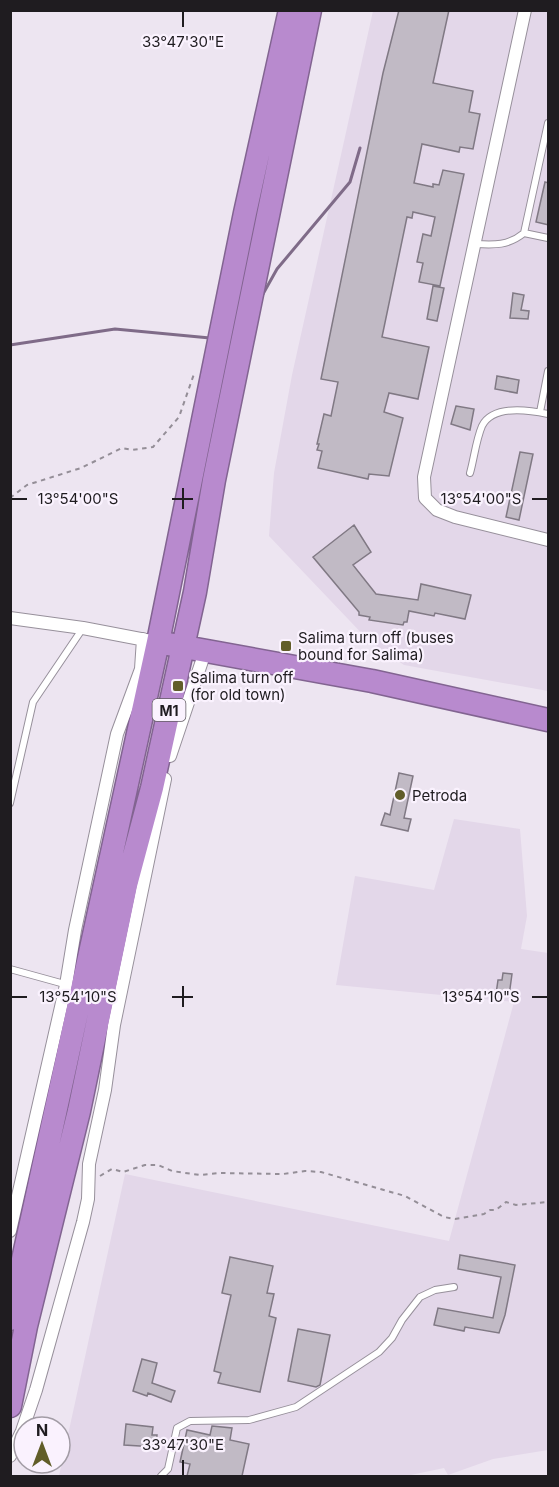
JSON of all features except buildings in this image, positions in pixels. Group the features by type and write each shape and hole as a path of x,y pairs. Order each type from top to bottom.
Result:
{"highway":[{"name":"M1","path":"10,1319 74,986 290,10"},
{"name":"M1","path":"10,1406 26,1326 79,1111 126,885 152,788 195,592 214,480 310,10"},
{"path":"150,641 372,681 549,720"}],"street":[{"path":"525,10 424,477 425,498 437,510 455,517 549,540"},
{"path":"10,618 83,628 150,641"},
{"path":"10,1456 22,1431 36,1390 83,1222 89,1185 89,1164 105,1090 114,1025 172,745 205,652"},
{"path":"10,1231 74,986"}],"lane":[{"path":"474,244 504,244 514,241 524,233 549,123"},
{"path":"524,233 549,238"},
{"path":"540,412 549,371"},
{"path":"470,473 482,427 489,418 501,412 513,411 549,414"},
{"path":"10,803 33,702 83,628"},
{"path":"10,969 74,986"},
{"path":"161,1476 167,1473 177,1428 183,1424 199,1420 249,1420 296,1407 379,1352 392,1338 402,1320 420,1297 435,1290 454,1287"}],"path":[{"path":"10,498 27,485 81,468 122,448 141,450 153,447 179,417 196,369"},
{"path":"89,1185 112,1169 123,1172 145,1165 158,1165 172,1171 193,1174 321,1172 405,1196 444,1217 455,1219 496,1210 506,1202 516,1205 549,1202"}],"shaded area":[{"path":"373,11 548,11 548,691 404,665 369,641 269,536 274,473 292,375"},
{"path":"454,819 520,829 527,916 521,949 548,953 548,1450 493,1459 448,1475 444,1468 406,1476 59,1476 72,1475 72,1417 125,1174 449,1241 514,1002 336,985 355,876 434,890"}],"waterway":[{"path":"263,294 277,269 350,182 360,148"},
{"path":"10,345 115,329 210,338"}],"place":[{"name":"Salima turn off (buses bound for Salima)","path":"286,646"},
{"name":"Salima turn off (for old town)","path":"178,686"},
{"name":"Petroda","path":"400,795"}]}
